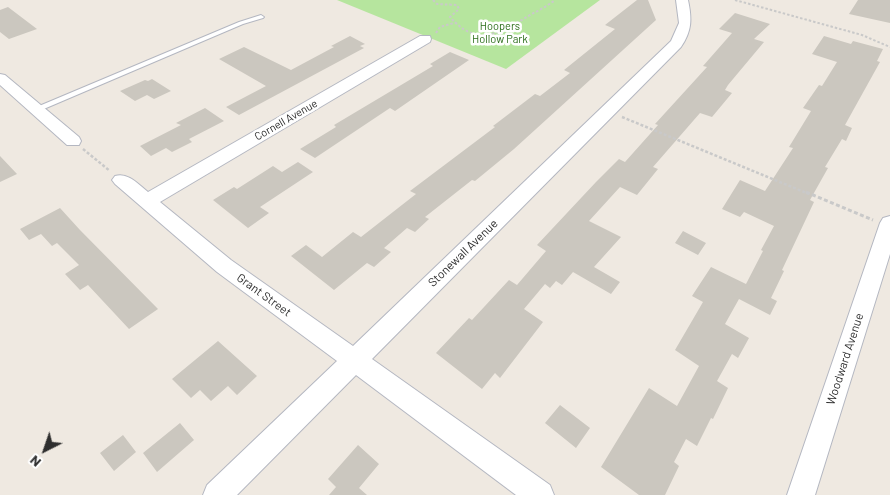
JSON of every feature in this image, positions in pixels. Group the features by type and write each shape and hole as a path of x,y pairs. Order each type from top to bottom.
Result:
{"street":[{"name":"Stonewall Avenue","path":"217,495 680,38 686,22 682,0"},
{"name":"Cornell Avenue","path":"147,201 425,39"},
{"path":"0,78 73,141"},
{"name":"Grant Street","path":"121,180 224,266 540,495"},
{"name":"Woodward Avenue","path":"800,495 889,224"}],"lane":[{"path":"36,109 241,23 261,17"}],"path":[{"path":"433,0 438,4 459,7 450,17 454,22 476,34 496,34 555,0"},
{"path":"735,0 862,35 890,47"},
{"path":"425,39 434,35 440,27 454,22"},
{"path":"607,111 889,224"},
{"path":"73,141 121,180"}],"green space":[{"name":"Hoopers Hollow Park","path":"337,0 600,0 506,69"}],"building":[{"path":"637,0 648,0 656,20 514,149 475,181 472,180 425,217 429,219 415,232 407,228 384,248 391,252 374,267 367,263 334,290 291,256 306,245 322,257 353,232 361,237 416,194 410,191 495,127 493,126 535,94 540,96 570,73 564,70 615,29 605,25"},
{"path":"858,0 890,0 890,23 849,14"},
{"path":"8,7 37,29 9,39 0,32 0,10"},
{"path":"735,13 770,24 754,39 764,42 725,90 732,93 712,117 700,113 653,167 658,169 637,195 620,187 589,221 621,237 594,267 620,282 611,294 573,272 562,285 556,281 550,288 545,284 524,309 543,322 500,378 495,373 482,389 436,353 469,318 472,320 509,280 517,285 546,251 537,245 619,159 625,162 658,125 655,124 707,67 703,66 732,33 719,29"},
{"path":"350,36 365,44 360,46 364,48 239,115 226,107 266,86 219,59 244,47 291,70 334,47 331,46"},
{"path":"824,36 851,44 853,41 883,49 877,61 880,62 845,125 852,128 846,141 842,139 825,167 828,168 810,200 814,202 771,298 777,301 770,315 739,299 725,324 749,338 738,358 732,354 717,381 728,388 713,419 711,418 697,446 686,439 674,462 679,466 665,495 639,495 601,467 649,388 677,406 699,366 675,350 703,302 692,296 711,267 746,284 774,226 744,212 740,217 722,209 740,180 765,191 793,148 789,147 811,111 803,108 819,85 822,86 837,62 812,54"},
{"path":"450,52 469,60 395,111 390,108 315,158 300,149 336,127 334,125 433,66 430,64"},
{"path":"152,79 171,91 154,99 147,95 135,101 120,91 145,80"},
{"path":"205,108 224,121 189,139 192,142 172,152 166,148 151,156 140,146 181,125 176,123"},
{"path":"0,156 17,174 0,182"},
{"path":"298,162 313,172 260,207 269,213 248,228 213,200 234,187 237,189 273,166 282,172"},
{"path":"60,208 158,309 129,329 88,285 80,290 65,274 79,265 57,243 52,246 41,234 29,240 20,229"},
{"path":"683,231 706,243 698,255 675,243"},
{"path":"218,341 257,376 237,395 228,386 211,401 200,390 191,398 172,379"},
{"path":"560,405 590,428 576,448 545,423"},
{"path":"180,423 194,440 157,472 143,453"},
{"path":"123,435 136,452 114,471 100,453"},
{"path":"358,445 379,464 359,488 367,495 329,495 336,487 328,479"}]}
